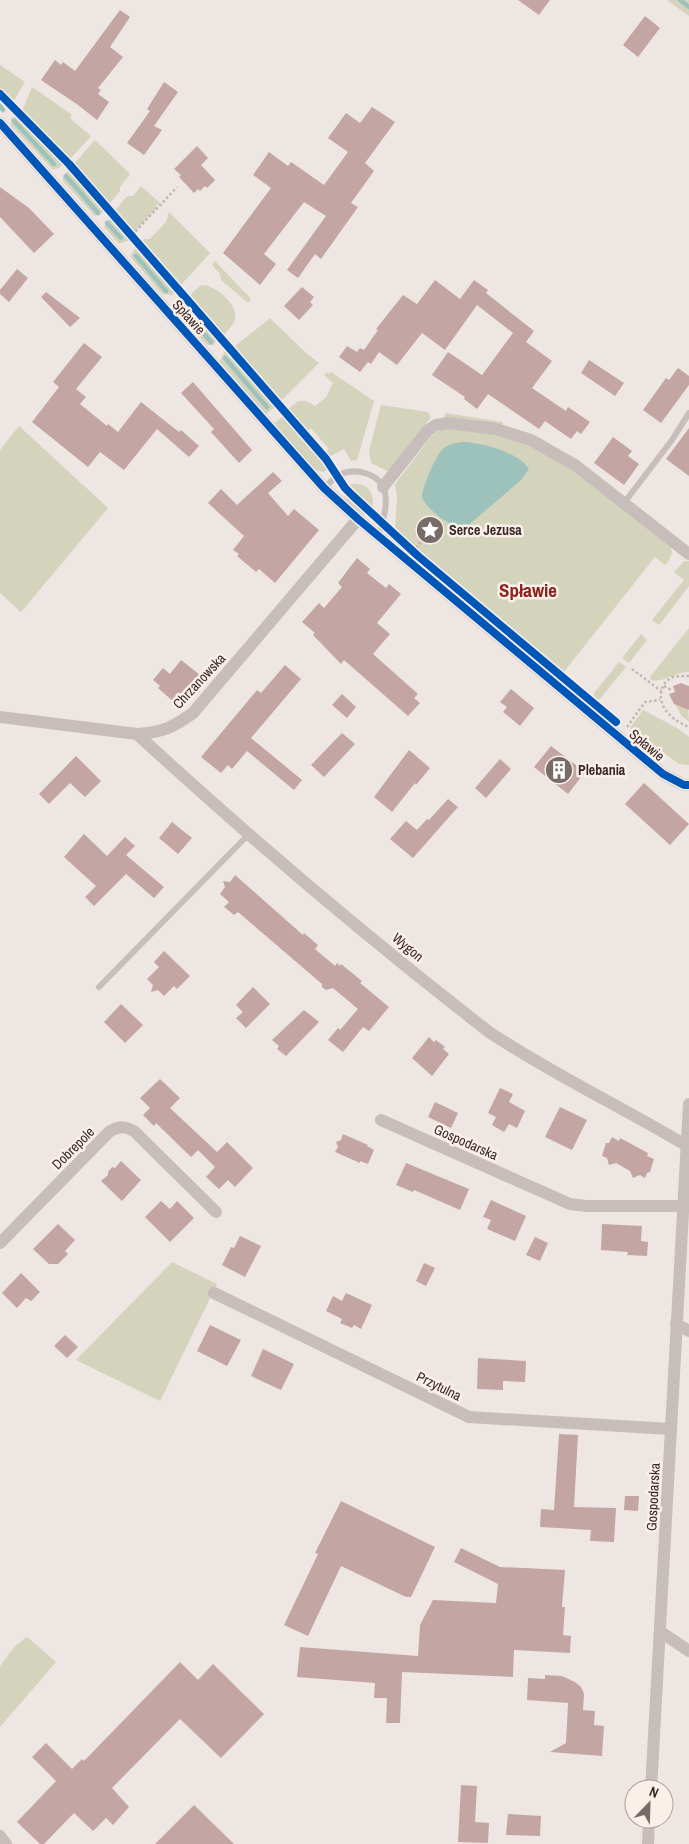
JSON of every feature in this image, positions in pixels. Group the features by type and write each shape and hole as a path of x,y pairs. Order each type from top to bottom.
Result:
{"street":[{"name":"Spławie","path":"0,124 324,488 378,536 663,774 684,785 689,785"},
{"path":"384,487 428,430 436,425 448,423 496,429 531,440 575,465 689,554"},
{"name":"Chrzanowska","path":"0,717 137,734 157,733 175,726 193,712 358,519"},
{"name":"Wygon","path":"137,734 248,834 489,1032 513,1048 687,1146"},
{"name":"Gospodarska","path":"652,1779 676,1324 685,1206 689,1104"},
{"name":"Gospodarska","path":"381,1120 570,1204 586,1206 685,1206"},
{"name":"Dobrepole","path":"0,1243 110,1131 117,1128 130,1129 135,1132 216,1212"},
{"name":"Przytulna","path":"214,1293 469,1417 671,1430"},
{"path":"676,1324 689,1331"},
{"path":"661,1632 689,1651"},
{"path":"648,1844 649,1829"},
{"path":"0,1836 6,1844"}],"lane":[{"path":"624,503 672,440 689,413"},
{"path":"324,488 339,476 359,472 374,477 384,487 385,507 378,536"},
{"path":"99,987 248,834"}],"path":[{"path":"132,236 177,187"},
{"path":"413,552 428,533"},
{"path":"632,669 661,691"},
{"path":"689,676 672,678 661,691 660,700 668,714 689,727"},
{"path":"664,686 671,690"},
{"path":"626,729 645,702 660,700"}],"green space":[{"path":"667,0 689,0 689,16"},
{"path":"0,65 25,82 13,102 0,90"},
{"path":"32,87 71,114 71,119 91,136 70,159 22,111"},
{"path":"17,116 64,164 57,169 52,169 11,125 11,119"},
{"path":"95,140 130,174 120,187 120,191 109,204 74,164"},
{"path":"70,169 105,210 100,214 95,216 63,181 63,176"},
{"path":"141,186 160,203 134,232 115,211 127,196 133,196"},
{"path":"169,212 210,253 180,286 141,241 150,239 166,222"},
{"path":"111,216 131,239 119,244 104,227"},
{"path":"137,246 176,291 172,295 162,294 130,256"},
{"path":"215,261 251,299 248,303 221,280 220,274 212,265"},
{"path":"201,285 218,291 233,307 235,318 231,327 224,335 190,297"},
{"path":"185,301 217,339 214,345 207,345 179,314 181,306"},
{"path":"270,318 319,363 281,401 234,347"},
{"path":"226,349 276,406 266,414 220,361"},
{"path":"327,372 329,374 331,372 374,401 357,460 351,461 344,449 329,457 325,452 329,449 311,428 307,431 288,410 301,401 315,406 326,397 333,383 324,375"},
{"path":"381,405 428,412 431,417 391,470 387,471 371,463 369,451"},
{"path":"445,413 503,422 502,426 445,418"},
{"path":"284,415 321,458 328,470 323,472 316,470 274,424"},
{"path":"19,426 108,508 21,612 0,593 0,450"},
{"path":"444,428 515,438 569,467 671,547 671,557 665,565 655,557 563,673 395,530 397,497 395,484 433,434"},
{"path":"351,484 365,486 369,489 373,497 372,508 348,486"},
{"path":"343,492 368,513 364,515 351,505"},
{"path":"684,561 689,561 689,586 659,625 652,620 684,580 674,572"},
{"path":"689,628 689,672 656,681 651,680 650,677"},
{"path":"641,634 647,640 629,663 622,658"},
{"path":"619,662 626,667 600,699 595,699 593,697 595,692"},
{"path":"675,704 688,708 689,722 681,715"},
{"path":"643,710 677,728 689,737 689,765 679,764 630,728"},
{"path":"172,1262 217,1284 160,1401 76,1360"},
{"path":"27,1637 56,1662 0,1727 0,1666 15,1646"}],"water":[{"path":"466,442 500,450 517,458 529,469 521,480 464,529 439,517 428,506 422,496 430,471 440,453 451,444"}],"building":[{"path":"518,0 550,0 539,15"},
{"path":"120,10 130,17 110,47 123,57 98,88 101,90 98,94 109,102 97,120 41,80 55,60 61,65 63,62 75,71"},
{"path":"645,16 660,28 638,57 623,45"},
{"path":"164,82 178,92 154,126 162,130 144,155 127,143 150,111 147,109"},
{"path":"372,107 395,122 365,163 374,171 351,203 358,207 321,259 315,254 298,278 287,270 326,216 304,202 264,254 276,264 260,285 223,253 271,188 253,175 269,152 288,166 291,162 324,185 348,152 328,138 346,113 360,123"},
{"path":"197,146 208,158 201,165 215,180 207,188 205,186 200,191 198,189 194,193 179,177 181,175 174,169"},
{"path":"0,187 29,208 54,234 34,253 0,217"},
{"path":"17,269 28,278 9,302 0,294 0,290"},
{"path":"435,280 460,299 474,280 488,290 486,293 534,331 526,342 552,361 532,388 566,411 568,407 590,422 581,434 577,431 571,439 545,421 539,429 488,394 477,409 464,399 465,397 432,375 448,352 482,375 513,333 477,305 445,350 422,333 397,365 379,352 371,364 368,362 360,372 339,357 347,346 357,352 360,348 364,350 378,330 376,329 403,295 417,304"},
{"path":"302,287 314,297 310,302 313,305 299,320 284,306"},
{"path":"46,292 80,318 70,327 41,297"},
{"path":"84,343 102,357 76,389 86,397 80,404 107,426 108,424 118,432 141,402 179,432 181,430 199,446 189,457 157,429 124,470 100,452 88,467 32,422 59,387 53,382"},
{"path":"589,360 624,383 615,396 581,373"},
{"path":"678,368 689,376 689,385 661,423 643,410 666,378 669,380"},
{"path":"193,382 252,450 239,463 211,432 214,429 181,393"},
{"path":"689,428 689,476 666,459"},
{"path":"613,437 632,451 628,456 639,464 624,485 594,463"},
{"path":"273,472 282,481 268,493 288,516 294,509 319,530 275,583 259,569 256,572 237,556 239,554 233,550 244,536 208,503 221,489 237,505"},
{"path":"357,558 370,569 367,573 386,588 389,584 401,594 377,623 390,634 373,654 418,694 414,698 420,703 408,716 344,660 341,664 313,635 315,633 302,622 319,603 324,608 342,587 338,583"},
{"path":"181,660 200,675 176,704 158,688 160,686 153,680 163,668 170,674"},
{"path":"285,665 301,679 251,738 302,780 294,790 247,751 232,769 228,765 221,773 201,757 257,690 261,693"},
{"path":"681,683 689,686 689,710 674,704 669,694 675,692 673,686"},
{"path":"511,689 534,708 520,726 503,712 507,707 500,702"},
{"path":"342,694 356,707 347,718 332,705"},
{"path":"342,733 355,744 324,777 311,765"},
{"name":"Plebania","path":"551,746 585,772 568,794 534,767"},
{"path":"409,750 430,768 416,785 415,783 392,812 374,797"},
{"path":"76,756 101,781 85,797 70,783 49,804 39,794"},
{"path":"500,759 511,769 486,798 475,788"},
{"path":"644,783 689,824 670,845 625,804"},
{"path":"448,799 458,807 413,858 390,839 406,821 417,830"},
{"path":"172,822 192,838 178,854 159,838"},
{"path":"84,834 107,856 125,837 135,846 126,855 164,887 154,898 126,874 94,906 85,897 96,886 64,857"},
{"path":"235,875 303,935 304,933 318,945 315,949 335,966 337,963 340,966 341,964 389,1007 369,1031 363,1027 343,1052 328,1040 338,1028 340,1030 358,1009 333,988 326,990 322,987 322,984 238,912 234,915 224,907 229,902 220,894 225,887 223,881 230,882"},
{"path":"164,951 190,976 177,989 174,986 164,996 158,990 151,992 153,985 147,979 159,967 154,962"},
{"path":"253,987 270,1004 246,1028 236,1018 243,1012 236,1005"},
{"path":"121,1004 143,1025 125,1043 104,1022"},
{"path":"304,1010 319,1022 286,1056 277,1049 279,1046 272,1040"},
{"path":"429,1037 434,1042 436,1040 445,1047 443,1049 449,1054 432,1076 412,1058"},
{"path":"160,1079 180,1098 170,1108 217,1152 227,1142 253,1168 235,1187 228,1180 219,1189 206,1177 215,1167 198,1150 191,1157 156,1123 154,1126 143,1115 150,1108 140,1098"},
{"path":"500,1088 513,1094 509,1102 525,1111 517,1128 509,1124 504,1132 492,1125 496,1117 488,1113"},
{"path":"435,1102 458,1113 451,1128 428,1117"},
{"path":"560,1107 587,1120 572,1150 545,1137"},
{"path":"343,1134 368,1145 374,1150 368,1164 360,1161 360,1163 335,1152 338,1147 336,1142 341,1140"},
{"path":"612,1137 619,1141 620,1138 648,1153 647,1156 654,1159 650,1172 647,1173 645,1178 640,1175 633,1178 630,1171 616,1163 609,1165 607,1158 602,1156 606,1143 609,1143"},
{"path":"121,1161 141,1180 122,1201 101,1181 108,1175 112,1167 115,1168"},
{"path":"406,1163 469,1189 460,1210 414,1190 413,1192 396,1185"},
{"path":"491,1200 526,1216 515,1241 487,1229 491,1220 483,1217"},
{"path":"161,1201 170,1209 177,1201 194,1218 170,1242 145,1217"},
{"path":"58,1224 75,1240 65,1251 68,1254 58,1264 49,1264 33,1249"},
{"path":"602,1224 642,1226 641,1241 648,1242 647,1256 627,1255 628,1252 601,1250"},
{"path":"240,1236 261,1246 245,1277 222,1265 231,1247 234,1248"},
{"path":"535,1237 548,1243 540,1261 526,1255"},
{"path":"424,1263 435,1268 426,1286 416,1281"},
{"path":"21,1273 40,1292 31,1301 26,1298 17,1308 2,1293"},
{"path":"346,1293 372,1305 361,1329 354,1325 352,1328 340,1323 342,1319 326,1311 333,1296 342,1301"},
{"path":"210,1325 241,1340 227,1366 197,1351"},
{"path":"65,1335 78,1347 67,1358 54,1346"},
{"path":"263,1349 294,1364 281,1390 251,1376"},
{"path":"478,1358 526,1361 525,1382 503,1381 503,1390 477,1389"},
{"path":"559,1434 578,1435 574,1507 616,1508 614,1542 590,1541 591,1530 540,1527 541,1509 554,1510"},
{"path":"625,1496 639,1496 638,1511 624,1510"},
{"path":"341,1501 435,1547 411,1597 406,1597 341,1566 308,1636 284,1625 318,1554 315,1553"},
{"path":"461,1548 500,1567 565,1570 562,1607 565,1607 563,1635 571,1636 570,1653 514,1650 513,1677 402,1672 400,1723 386,1723 387,1698 374,1698 375,1683 297,1677 300,1647 418,1656 420,1625 433,1600 496,1603 498,1584 454,1562"},
{"path":"180,1662 198,1680 213,1664 264,1714 221,1758 180,1719 112,1788 129,1807 113,1825 106,1818 93,1831 74,1813 44,1844 40,1844 17,1822 56,1781 32,1757 46,1743 72,1769 82,1759 84,1761"},
{"path":"545,1675 562,1676 581,1687 584,1694 583,1710 595,1711 594,1725 604,1726 602,1756 550,1752 566,1743 568,1703 527,1700 528,1678 545,1679"},
{"path":"461,1785 477,1786 475,1822 489,1823 488,1843 458,1842"},
{"path":"194,1805 234,1844 155,1844"},
{"path":"508,1814 541,1816 540,1836 506,1835"}],"waterway":[{"path":"680,0 689,7"},
{"path":"0,106 3,110"},
{"path":"14,121 54,164"},
{"path":"66,176 98,213"},
{"path":"107,223 121,238"},
{"path":"136,256 166,291"},
{"path":"190,318 211,342"},
{"path":"225,358 267,407"}],"cycle path":[{"path":"0,94 69,164 326,459 345,488 418,556 616,722"},
{"path":"0,123 324,488 358,519 663,774 684,785 689,785"}],"place":[{"name":"Serce Jezusa","path":"430,530"},
{"name":"Plebania","path":"559,770"}],"district":[{"name":"Spławie","path":"528,590"}]}
